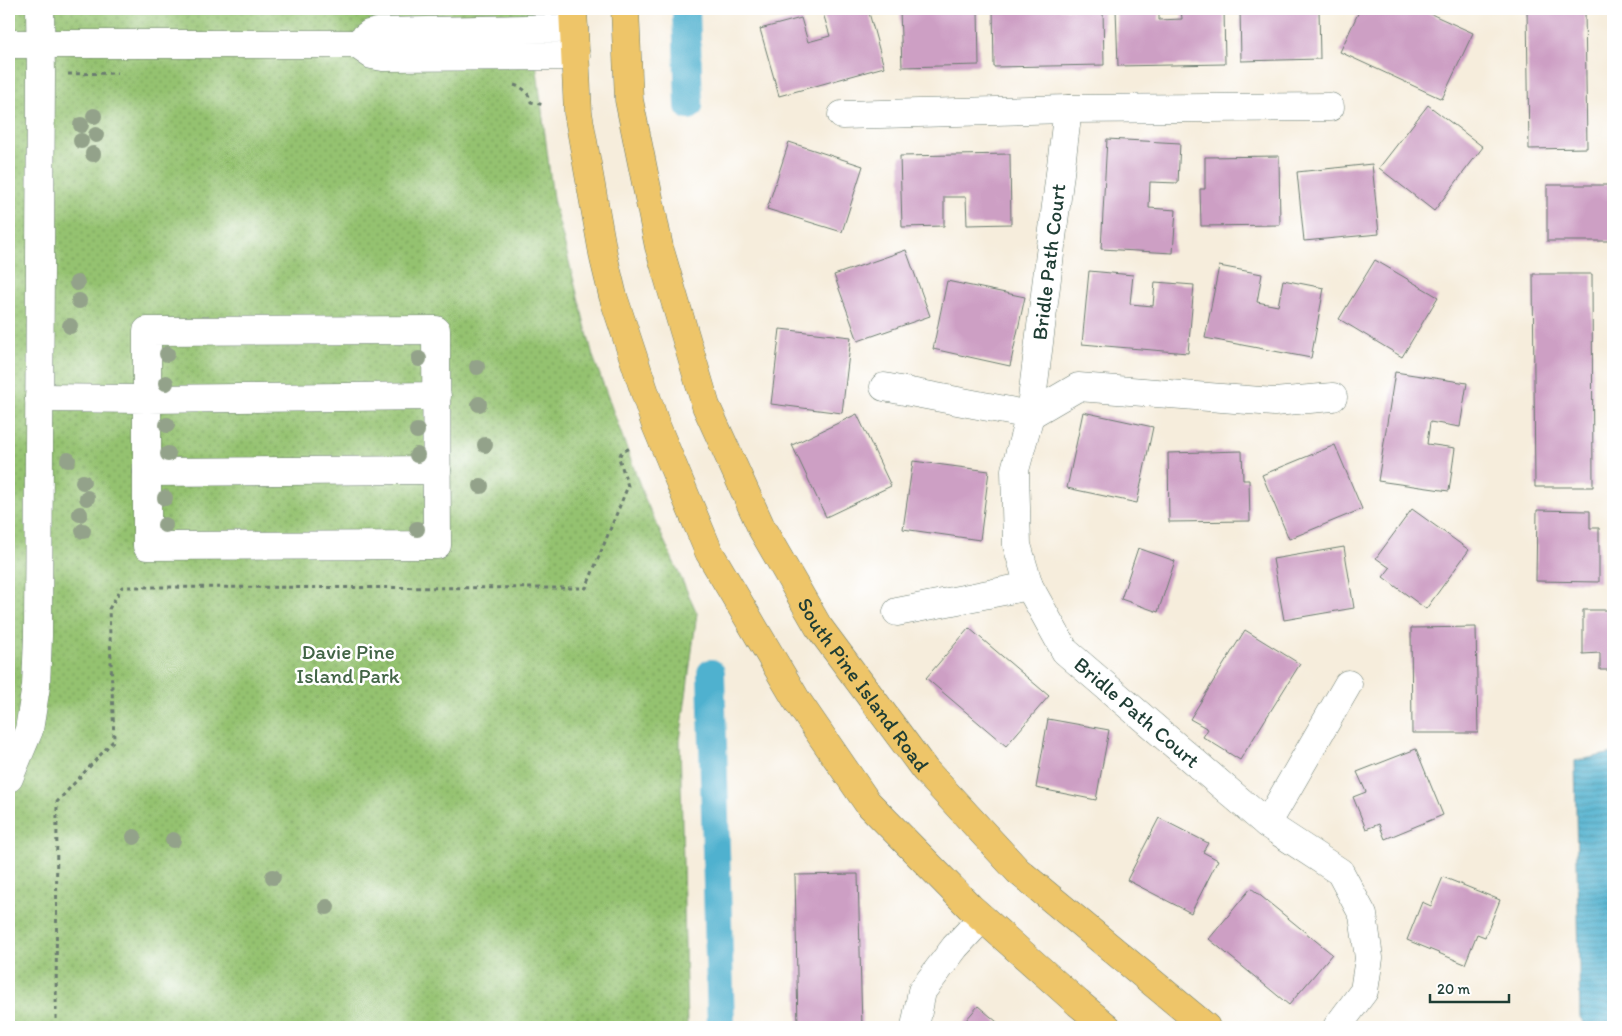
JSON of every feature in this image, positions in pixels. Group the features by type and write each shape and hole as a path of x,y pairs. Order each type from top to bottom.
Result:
{"main road":[{"name":"South Pine Island Road","path":"625,9 629,100 659,247 706,406 762,529 818,626 925,770 1018,870 1206,1027"},
{"path":"574,18 578,113 604,259 613,296 656,423 709,552 796,699 867,802 982,918 1107,1027"}],"street":[{"path":"9,778 29,730 36,686 38,627 40,9"},
{"path":"356,44 369,34 378,32 574,18"},
{"path":"11,56 41,44 356,44 372,55 383,57 576,56"},
{"path":"842,115 1068,108 1330,107"},
{"name":"Bridle Path Court","path":"1068,108 1030,415 1016,470 1017,545 1029,586 1065,651 1267,824 1340,872 1363,915 1369,958 1364,991 1337,1027"},
{"path":"436,330 437,546 147,546 147,399 147,331 436,330"},
{"path":"884,387 1030,415 1078,388 1274,402 1333,397"},
{"path":"39,398 147,399 437,396"},
{"path":"147,472 437,470"},
{"path":"897,612 1029,586"},
{"path":"1267,824 1348,684"},
{"path":"915,1027 922,991 955,947 982,918"}],"path":[{"path":"9,269 11,56"},
{"path":"62,75 121,73"},
{"path":"508,83 521,87 528,93 531,102 544,105"},
{"path":"56,1027 57,802 114,740 109,608 122,587 586,588 628,486 619,458 621,453 630,448"}],"green space":[{"name":"Davie Pine Island Park","path":"9,9 532,9 532,30 553,199 593,356 645,499 697,613 680,741 687,1027 9,1027"}],"water":[{"path":"1613,753 1613,1027 1586,1027 1580,1017 1575,761"}],"building":[{"path":"868,9 884,67 779,96 760,29 801,18 808,42 830,36 822,10"},
{"path":"900,9 978,9 979,65 902,67"},
{"path":"993,9 1103,9 1104,65 994,67"},
{"path":"1116,9 1159,9 1159,20 1182,19 1181,9 1224,9 1225,64 1118,66"},
{"path":"1240,9 1319,9 1320,59 1241,61"},
{"path":"1360,9 1420,9 1473,33 1442,99 1340,52"},
{"path":"1527,9 1585,9 1587,148 1529,149"},
{"path":"1428,105 1483,147 1434,211 1379,168"},
{"path":"1107,139 1180,143 1178,183 1150,182 1149,208 1176,210 1173,253 1101,249"},
{"path":"789,142 863,166 842,232 767,209"},
{"path":"1010,154 1011,224 967,225 966,197 944,197 944,226 902,227 900,156"},
{"path":"1279,156 1280,225 1201,226 1200,189 1205,189 1205,157"},
{"path":"1372,164 1379,234 1304,241 1297,172"},
{"path":"1547,185 1613,185 1613,241 1547,241"},
{"path":"906,250 930,316 858,341 834,275"},
{"path":"1375,260 1438,297 1402,357 1339,319"},
{"path":"1219,266 1262,274 1257,302 1278,306 1283,280 1324,288 1311,358 1205,338"},
{"path":"1089,271 1133,275 1130,304 1153,306 1155,282 1194,285 1188,353 1082,344"},
{"path":"1533,274 1592,274 1593,487 1535,487"},
{"path":"947,281 1025,297 1010,366 933,349"},
{"path":"780,329 851,337 842,413 771,404"},
{"path":"1395,372 1467,383 1460,427 1430,422 1427,444 1455,448 1449,491 1378,481"},
{"path":"1083,412 1153,427 1137,503 1067,488"},
{"path":"857,414 891,486 826,517 792,445"},
{"path":"1335,445 1362,509 1289,539 1262,475"},
{"path":"1242,451 1243,480 1249,480 1250,521 1169,522 1168,453"},
{"path":"913,461 989,471 980,540 903,529"},
{"path":"1412,509 1469,550 1426,609 1383,577 1390,568 1376,558"},
{"path":"1537,510 1590,511 1590,528 1599,528 1599,582 1536,581"},
{"path":"1344,547 1354,608 1284,620 1273,559"},
{"path":"1138,548 1175,561 1158,612 1121,599"},
{"path":"1583,610 1613,610 1613,670 1600,670 1600,653 1583,654"},
{"path":"1476,627 1478,733 1412,733 1411,628"},
{"path":"969,628 1049,696 1006,746 926,678"},
{"path":"1245,630 1300,664 1240,760 1203,737 1208,729 1190,719"},
{"path":"1048,719 1109,730 1096,800 1036,788"},
{"path":"1416,749 1443,815 1385,839 1379,824 1366,829 1353,797 1366,792 1357,772"},
{"path":"1159,818 1208,843 1203,852 1218,860 1191,913 1127,880"},
{"path":"858,874 862,1027 798,1027 795,875"},
{"path":"1443,877 1500,900 1485,937 1477,934 1465,964 1407,940 1422,902 1431,906"},
{"path":"1251,888 1332,954 1289,1005 1209,939"},
{"path":"978,1006 1003,1027 960,1027"}],"waterway":[{"path":"686,9 689,106"},
{"path":"711,673 721,1027"}]}
